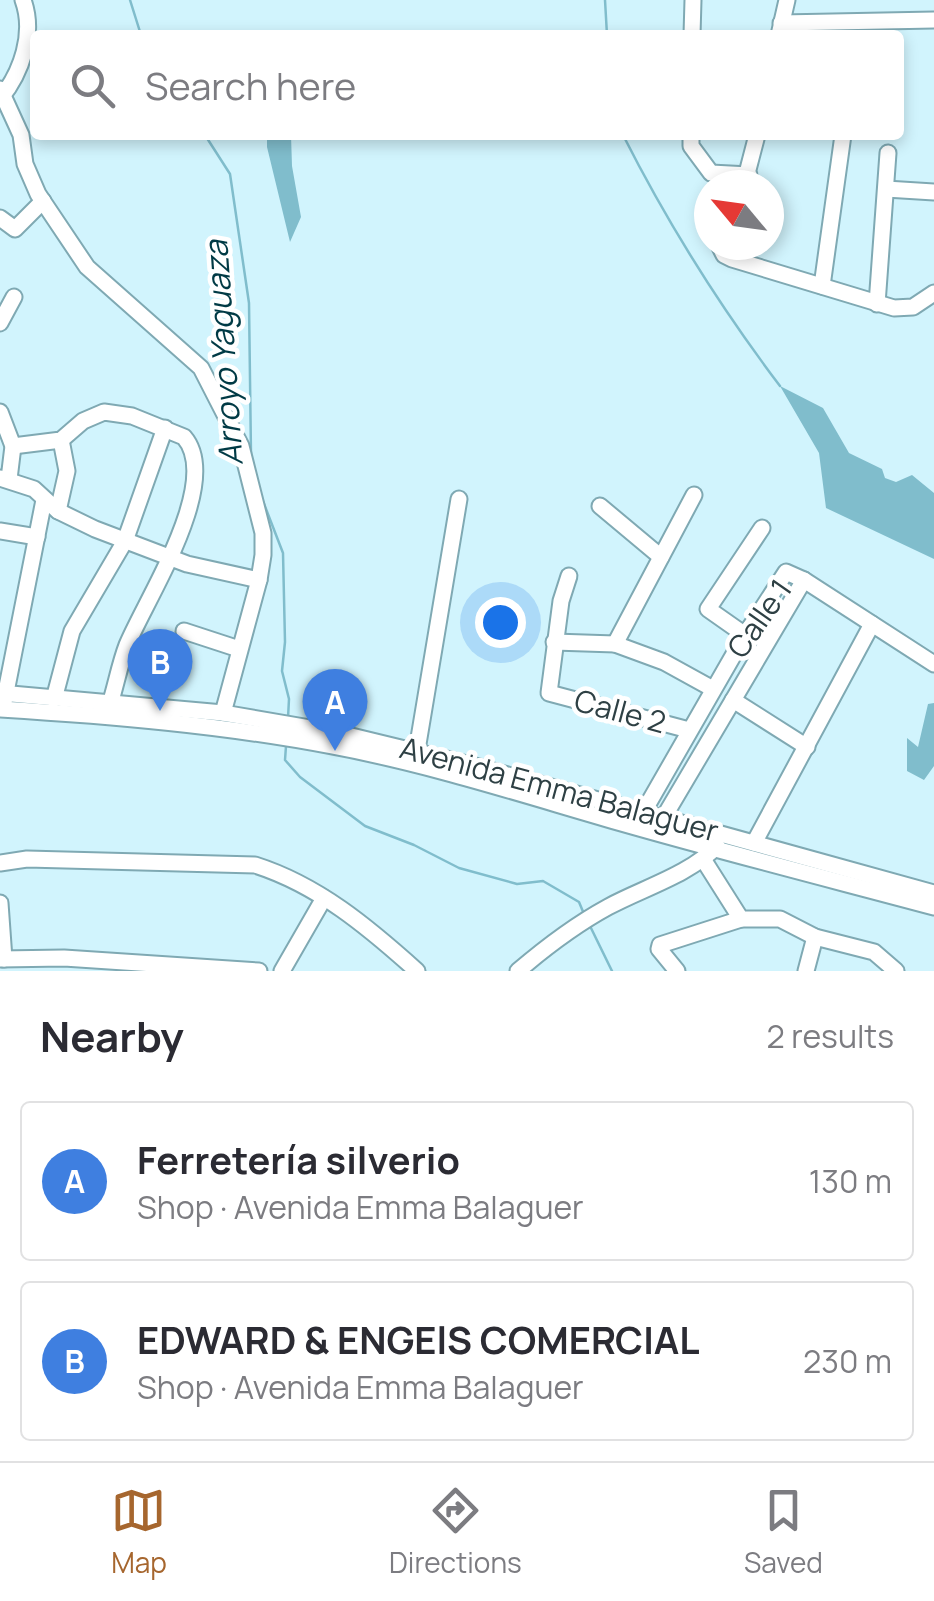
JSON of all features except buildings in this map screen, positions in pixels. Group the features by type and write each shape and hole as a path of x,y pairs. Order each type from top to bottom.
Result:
{"street":[{"path":"24,0 28,34 22,60 1,94 22,135 25,166 43,202 86,267 204,372 241,446 263,533 259,580 223,713"},
{"path":"692,30 693,0"},
{"path":"787,0 780,29 858,28 934,20"},
{"path":"691,140 708,170"},
{"path":"749,170 757,140"},
{"path":"822,286 842,140"},
{"path":"876,304 888,153"},
{"path":"886,189 934,192"},
{"path":"0,218 15,229 43,202"},
{"path":"737,260 894,308 913,307 934,293"},
{"path":"0,323 14,297"},
{"path":"0,412 14,446 4,478 34,490 58,512 125,541 170,558 259,580"},
{"path":"14,446 61,440 97,413 132,416 164,428 188,443 195,467 193,493 170,558 126,646 110,704"},
{"path":"54,698 72,631 125,541 164,428"},
{"path":"58,512 67,471 61,440"},
{"path":"614,644 694,495"},
{"path":"417,750 459,499"},
{"path":"2,701 8,633 44,500"},
{"path":"600,506 661,556"},
{"path":"745,635 708,609 762,528"},
{"path":"0,531 37,537"},
{"name":"Calle 1","path":"644,811 745,635 786,572 934,664"},
{"path":"569,576 554,642 614,644 664,662 713,689"},
{"path":"664,817 804,580"},
{"path":"754,843 872,624"},
{"path":"184,630 239,649"},
{"name":"Calle 2","path":"554,642 547,689 552,694 689,730"},
{"name":"Avenida Emma Balaguer","path":"2,701 54,698 223,713 245,723"},
{"path":"734,700 807,747"},
{"name":"Avenida Emma Balaguer","path":"2,701 120,716 245,723 417,750 709,854 934,907"},
{"name":"Avenida Emma Balaguer","path":"338,740 644,811 934,893"},
{"path":"523,969 558,938 709,854 726,835"},
{"path":"709,854 741,918"},
{"path":"0,863 27,860 254,864 290,876 324,898 368,927 417,971"},
{"path":"282,971 324,898"},
{"path":"0,903 2,959 64,958 259,971"},
{"path":"677,971 658,949 660,945 741,918 780,918 814,936 874,952 896,971"},
{"path":"806,971 814,936"},
{"path":"869,971 874,952"}],"water":[{"path":"267,140 291,140 301,217 290,242"},
{"path":"780,386 823,408 849,453 882,469 885,478 896,482 912,475 934,493 934,559 826,508 819,453"},
{"path":"934,703 934,766 924,780 907,771 907,738 918,747 928,704"}],"waterway":[{"name":"Arroyo Yaguaza","path":"130,0 139,30"},
{"path":"605,0 607,30"},
{"name":"Arroyo Yaguaza","path":"208,140 230,174 249,303 251,455"},
{"path":"626,140 696,264 780,386"},
{"name":"Arroyo Yaguaza","path":"261,496 283,553 282,671 289,699 288,718"},
{"name":"Arroyo Yaguaza","path":"286,746 285,760 300,777 365,826 459,868 517,884 543,881 579,902 584,914"},
{"name":"Arroyo Yaguaza","path":"590,926 612,971"}],"place":[{"name":"EDWARD & ENGElS COMERCIAL","path":"160,711"},
{"name":"Ferretería silverio","path":"335,751"}]}
